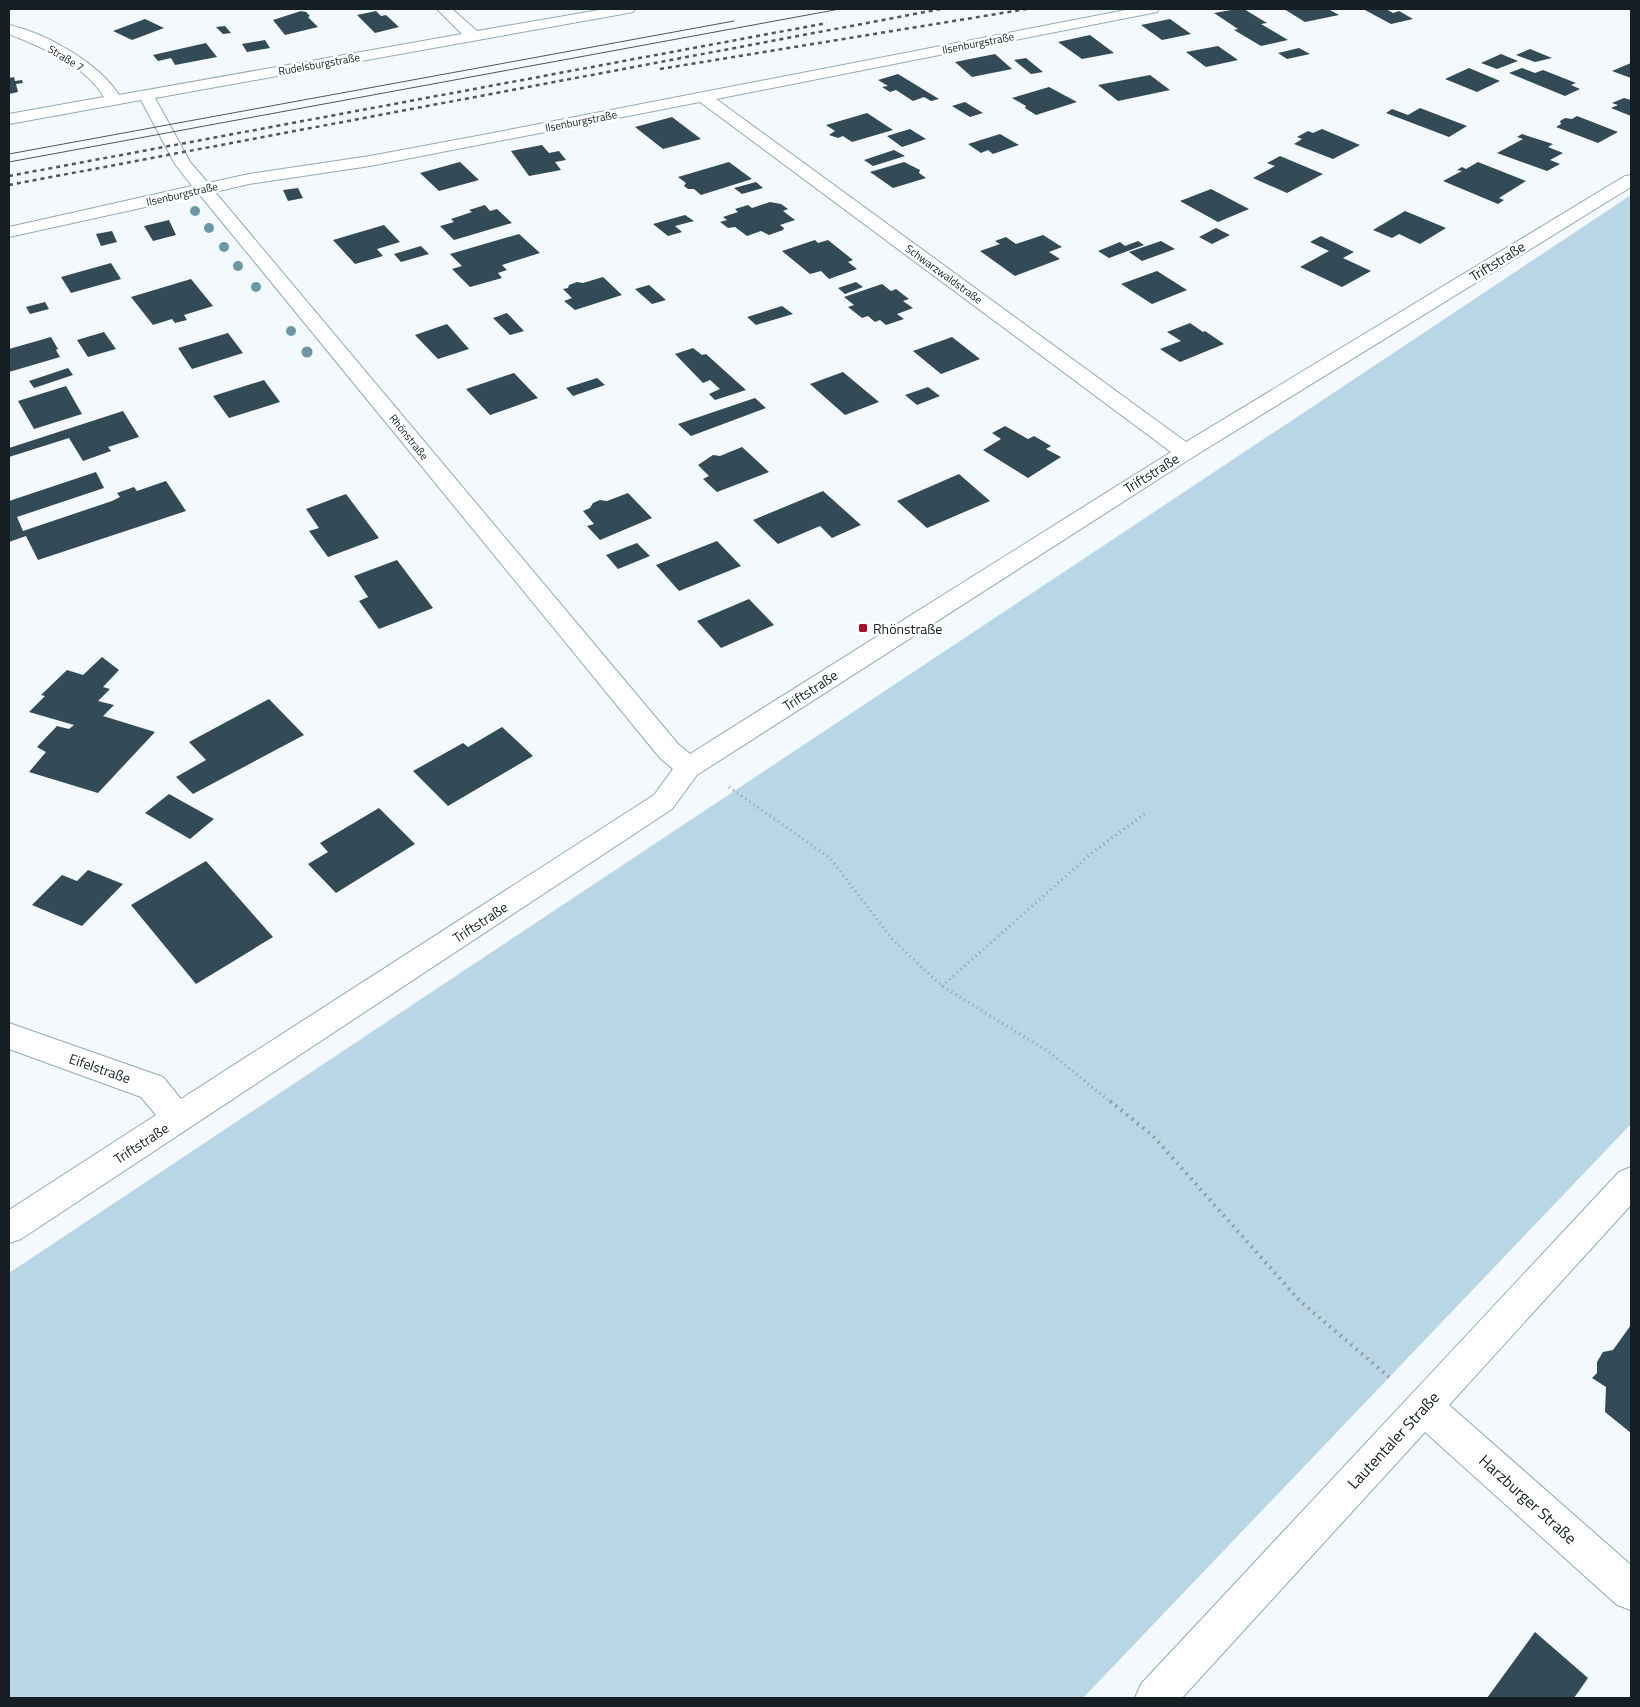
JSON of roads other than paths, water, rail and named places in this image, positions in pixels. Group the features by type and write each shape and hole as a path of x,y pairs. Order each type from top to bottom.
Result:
{"street":[{"path":"444,9 473,36"},
{"name":"Rudelsburgstraße","path":"9,119 628,9"},
{"name":"Ilsenburgstraße","path":"9,232 249,180 479,141 1152,9"},
{"name":"Straße 7","path":"9,29 29,37 75,61 101,81 114,100"},
{"name":"Rhönstraße","path":"146,95 183,164 656,736 688,768"},
{"name":"Schwarzwaldstraße","path":"703,97 1185,452"},
{"name":"Triftstraße","path":"9,1228 662,802 688,768 1185,452 1631,180"},
{"name":"Eifelstraße","path":"9,1036 152,1087 178,1119"},
{"name":"Lautentaler Straße","path":"1155,1698 1631,1182"},
{"name":"Harzburger Straße","path":"1424,1407 1631,1591"}],"tram line":[{"path":"9,162 840,9"},
{"path":"9,154 734,21"}],"railway":[{"path":"9,185 941,9"},
{"path":"660,69 1027,9"},
{"path":"9,176 827,23"}],"place":[{"name":"Rhönstraße","path":"863,628"}]}
